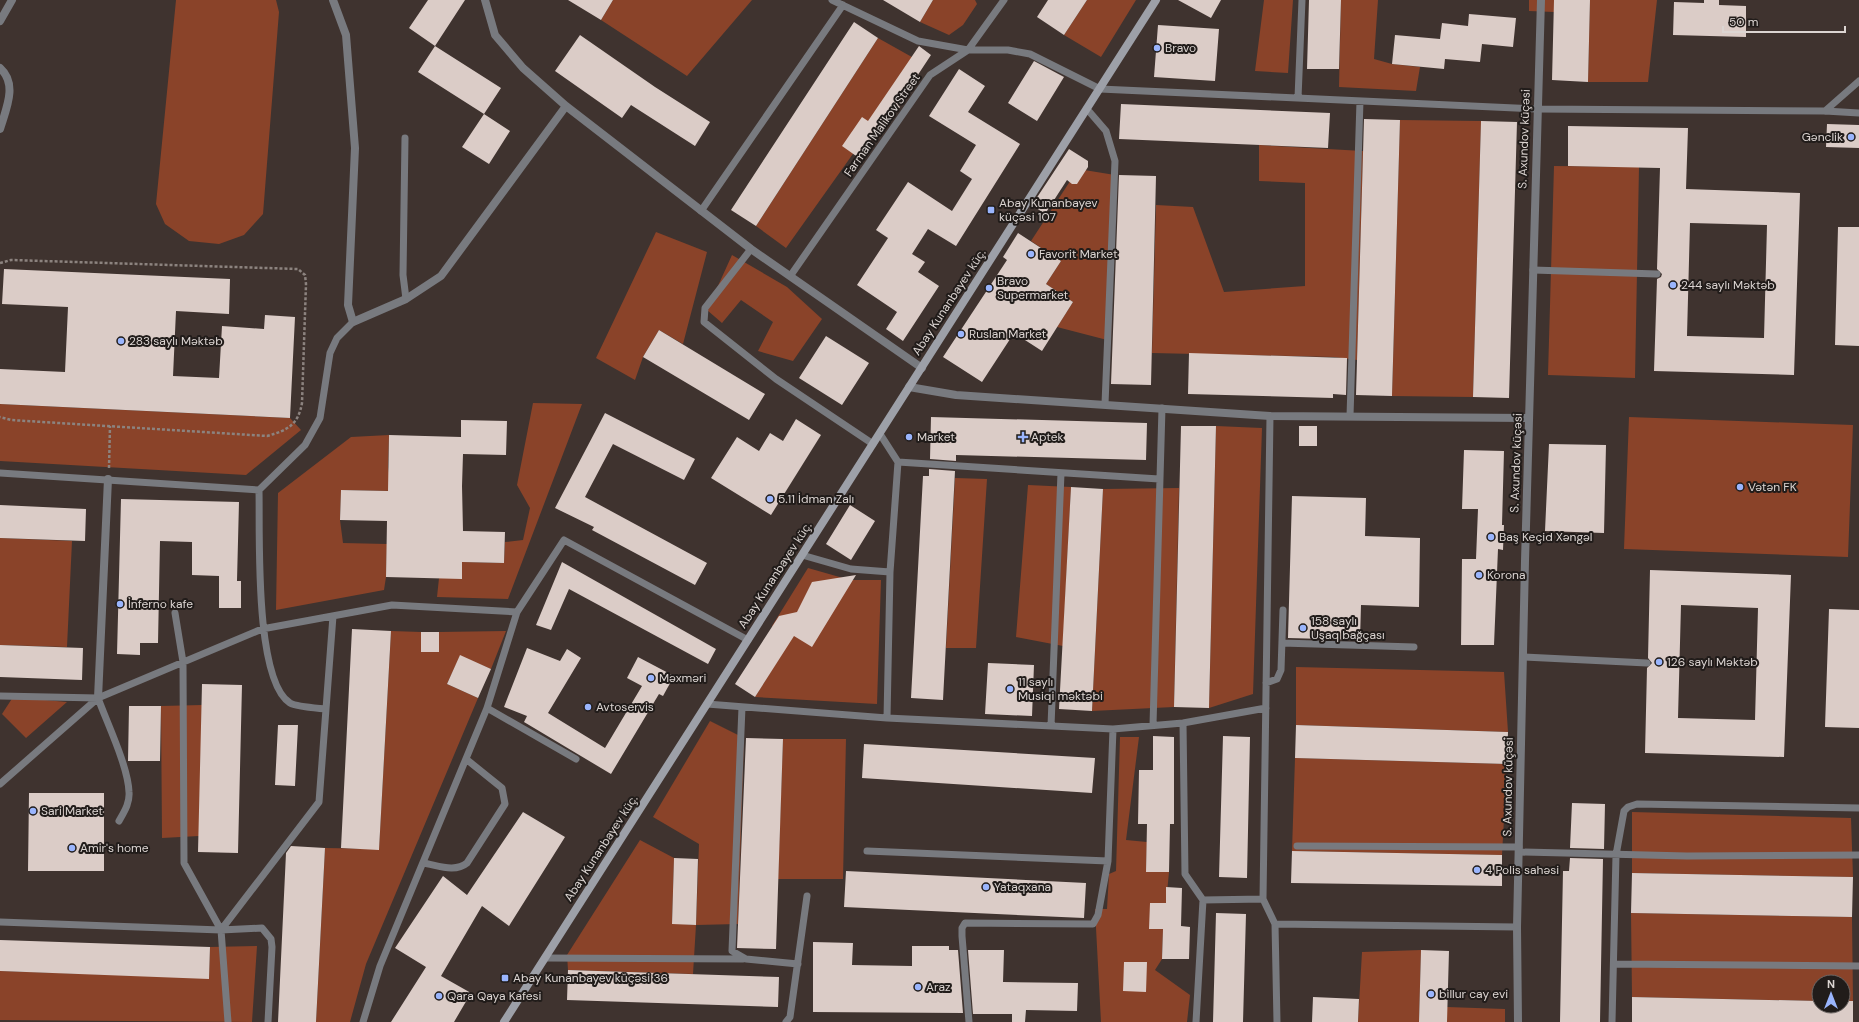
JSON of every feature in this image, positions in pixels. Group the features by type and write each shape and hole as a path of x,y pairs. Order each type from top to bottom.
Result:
{"street":[{"path":"0,21 12,0"},
{"path":"333,0 346,36 355,148 348,305 353,322 406,299 441,276 566,106"},
{"path":"485,0 495,35 523,68 566,106 751,249 922,368"},
{"name":"Abay Kunanbayev küç.","path":"504,1022 1156,0"},
{"name":"S. Axundov küçəsi","path":"1518,1022 1517,927 1523,657 1541,0"},
{"path":"0,68 10,80 10,90 0,129"},
{"path":"909,387 956,395 1270,416 1529,418"},
{"path":"98,698 108,479"}],"lane":[{"path":"832,0 918,41 968,50 1008,50 1030,54 1100,89 1537,109 1825,111 1859,113"},
{"name":"Farman Malikov Street","path":"791,276 930,75 968,50 1004,0"},
{"path":"1298,98 1302,0"},
{"path":"701,211 843,5"},
{"path":"1825,111 1859,81"},
{"path":"1350,416 1360,101"},
{"path":"1087,109 1106,131 1115,161 1105,404"},
{"path":"405,138 403,276 406,299"},
{"path":"751,249 705,308 704,322 776,379 873,444"},
{"path":"1533,270 1657,274"},
{"path":"326,709 291,703 281,694 273,679 262,629 259,490 305,445 320,418 330,353 337,338 353,322"},
{"path":"1153,725 1162,408"},
{"path":"1270,416 1263,899 1275,924 1277,1022"},
{"path":"880,434 898,462 890,572 887,718"},
{"path":"898,462 1159,479"},
{"path":"0,473 259,490"},
{"path":"1051,726 1061,473"},
{"path":"363,1022 380,966 487,708 517,612 564,540 748,640"},
{"path":"802,555 851,569 890,572"},
{"path":"0,784 98,698 262,629 392,604 517,612"},
{"path":"1266,683 1277,679 1281,670 1283,610"},
{"path":"175,613 183,662 184,863 221,930 228,1022"},
{"path":"221,930 319,802 333,616"},
{"path":"1282,643 1414,647"},
{"path":"1523,657 1648,662"},
{"path":"0,696 98,698"},
{"path":"98,698 125,773 130,793 126,808 118,821"},
{"path":"707,704 887,718 1113,729 1183,723 1266,708"},
{"path":"742,707 732,951 746,959"},
{"path":"487,708 576,759"},
{"path":"1183,723 1185,874 1203,900 1196,1022"},
{"path":"969,1022 962,936 962,928 966,922 1093,924 1098,916 1108,861 1113,729"},
{"path":"423,863 452,868 462,868 467,863 505,804 502,788 466,759"},
{"path":"1612,1022 1616,854 1624,811 1628,807 1637,804 1859,808"},
{"path":"1298,846 1519,850 1687,856 1859,855"},
{"path":"867,851 1108,861"},
{"path":"786,1022 790,1016 807,896"},
{"path":"1203,900 1263,899"},
{"path":"0,922 221,930 262,928 271,938 268,1022"},
{"path":"1275,924 1517,927"},
{"path":"545,958 746,959 798,964"},
{"path":"1614,964 1859,966"}],"path":[{"path":"0,263 11,260 298,269 305,275 306,284 302,403 299,418 283,432 267,436 11,420 0,417"},
{"path":"108,479 110,426"}],"shaded area":[{"path":"176,0 276,0 279,12 263,214 244,235 219,244 189,241 165,224 156,204"},
{"path":"613,0 752,0 687,76 601,20"},
{"path":"933,0 975,0 977,4 963,25 949,35 920,22"},
{"path":"1087,0 1136,0 1101,57 1064,35"},
{"path":"1264,0 1293,0 1288,73 1255,71"},
{"path":"1341,0 1378,0 1374,59 1392,64 1420,67 1416,91 1339,87"},
{"path":"1529,0 1554,0 1554,12 1529,11"},
{"path":"1590,0 1657,0 1648,82 1588,82"},
{"path":"878,38 919,61 786,248 756,226"},
{"path":"1400,120 1481,121 1473,397 1392,396"},
{"path":"1259,145 1363,151 1357,360 1334,357 1152,353 1156,205 1193,207 1224,292 1305,286 1305,183 1259,181"},
{"path":"1554,166 1639,167 1635,378 1548,375"},
{"path":"1078,169 1115,175 1111,341 1057,327 1073,302 1046,284 1061,261 1031,241"},
{"path":"656,232 707,252 683,344 659,330 643,357 635,380 596,358"},
{"path":"732,255 787,287 822,319 793,361 758,351 773,322 741,300 722,323 707,310"},
{"path":"533,403 582,404 508,599 437,597 439,578 462,578 462,562 504,563 505,542 523,540 530,508 517,485"},
{"path":"0,404 290,418 301,430 246,475 0,461"},
{"path":"1629,417 1853,425 1848,557 1624,549"},
{"path":"1216,426 1262,428 1253,694 1209,708"},
{"path":"389,435 388,467 392,491 341,490 340,520 343,543 387,544 384,590 276,610 278,493 351,437"},
{"path":"955,478 987,479 976,648 946,648"},
{"path":"1028,485 1071,487 1063,646 1016,637"},
{"path":"1179,488 1174,707 1092,711 1103,489"},
{"path":"0,538 72,541 67,647 0,645"},
{"path":"808,568 850,580 881,580 877,704 755,697 791,639 772,626"},
{"path":"391,631 421,632 421,652 439,652 439,632 506,631 491,669 460,656 447,684 478,698 366,964 350,1022 316,1022 325,848 379,849"},
{"path":"1296,667 1504,672 1508,732 1296,725"},
{"path":"13,697 67,702 26,738 2,714"},
{"path":"202,705 199,836 162,838 161,706"},
{"path":"710,721 744,738 738,924 696,925 699,844 653,817"},
{"path":"1120,737 1139,737 1126,840 1147,842 1146,872 1169,872 1166,903 1150,903 1150,929 1163,929 1162,959 1155,970 1190,995 1187,1022 1101,1022 1095,909 1107,909 1109,874 1116,871"},
{"path":"783,739 846,739 843,879 778,879"},
{"path":"1295,758 1507,764 1502,855 1292,851"},
{"path":"1632,812 1851,818 1853,877 1632,873"},
{"path":"640,840 674,858 672,923 696,925 693,974 568,970 567,955"},
{"path":"1631,913 1852,917 1853,1001 1851,1001 1851,974 1811,974 1811,1001 1632,997"},
{"path":"257,946 252,1022 0,1020 0,971 209,978 210,947"},
{"path":"1421,950 1419,1022 1358,1022 1362,952"},
{"path":"1447,1007 1505,1009 1505,1022 1447,1022"}],"building":[{"path":"428,0 465,0 435,46 409,28"},
{"path":"568,0 613,0 601,20"},
{"path":"883,0 933,0 920,22"},
{"path":"1048,0 1087,0 1064,35 1037,17"},
{"path":"1178,0 1221,0 1211,18"},
{"path":"1309,0 1341,0 1339,69 1307,69"},
{"path":"1554,0 1590,0 1588,82 1552,80"},
{"path":"1704,0 1719,0 1719,5 1746,6 1746,37 1673,35 1674,2 1704,3"},
{"path":"1469,14 1516,18 1513,47 1482,44 1480,62 1445,59 1444,69 1392,64 1395,35 1440,39 1442,23 1468,26"},
{"path":"854,22 878,38 756,226 731,210"},
{"path":"1158,25 1219,29 1215,81 1154,77"},
{"path":"580,35 655,87 710,122 695,146 631,105 622,118 555,71"},
{"path":"435,46 501,88 484,114 418,72"},
{"path":"919,46 931,55 898,105 900,107 891,119 887,116 859,158 842,146 862,117 868,121"},
{"path":"1034,61 1064,77 1037,121 1008,103"},
{"path":"959,69 985,86 968,112 1020,144 956,246 928,229 912,254 925,262 918,272 939,286 903,341 886,329 897,312 857,285 888,238 876,230 908,182 952,211 972,179 960,171 976,145 929,116"},
{"path":"1121,104 1330,113 1328,148 1119,139"},
{"path":"484,114 510,131 489,164 462,147"},
{"path":"1364,119 1400,120 1392,396 1356,395"},
{"path":"1481,121 1517,122 1509,398 1473,397"},
{"path":"1827,124 1859,125 1859,148 1826,147"},
{"path":"1568,126 1688,128 1686,189 1800,193 1794,375 1654,371 1657,279 1661,277 1662,274 1657,269 1660,168 1568,166","holes":["1690,223 1767,225 1764,338 1687,336"]},
{"path":"1069,149 1088,161 1088,167 1077,184 1072,184 1067,180 1045,214 1032,205"},
{"path":"1119,175 1156,176 1151,385 1111,384"},
{"path":"1838,227 1859,227 1859,346 1835,345"},
{"path":"1018,233 1061,261 1046,284 1073,302 1042,351 1014,333 982,382 943,357 1007,260 1003,257"},
{"name":"283 saylı Məktəb","path":"4,269 230,279 229,314 176,311 173,376 219,378 222,326 264,329 265,315 295,317 290,418 0,404 0,369 65,372 68,307 2,304"},
{"path":"659,330 765,394 749,420 643,357"},
{"path":"826,336 869,363 842,405 799,378"},
{"path":"1189,353 1347,358 1346,395 1333,394 1333,398 1188,394"},
{"path":"605,413 695,459 684,480 613,444 585,497 707,563 695,585 592,530 594,527 555,508"},
{"path":"931,417 1147,423 1146,460 956,455 956,461 930,459"},
{"path":"796,419 821,435 771,515 711,478 737,437 759,451 770,433 783,441"},
{"path":"461,420 507,421 506,455 463,454 462,486 463,531 505,532 504,563 462,562 462,579 386,577 387,521 340,520 341,490 388,491 389,435 461,437"},
{"path":"1181,426 1216,426 1209,708 1174,707"},
{"path":"1299,426 1317,426 1317,446 1299,446"},
{"path":"1549,444 1606,445 1604,533 1545,531"},
{"path":"1464,450 1504,451 1502,525 1504,525 1503,550 1498,549 1494,645 1461,645 1462,559 1476,559 1478,509 1462,509"},
{"path":"929,469 955,471 943,700 911,698 923,476 929,476"},
{"path":"1071,487 1103,489 1092,711 1059,709"},
{"path":"1292,496 1366,498 1365,536 1420,538 1419,607 1361,605 1360,640 1288,638"},
{"path":"121,499 239,502 237,581 241,581 241,608 219,608 219,576 192,575 192,542 160,541 158,643 140,643 140,655 117,654"},
{"path":"0,505 86,509 85,541 0,538"},
{"path":"850,505 875,521 851,560 826,544"},
{"path":"562,562 716,649 708,664 569,589 551,630 536,625"},
{"path":"1650,570 1791,575 1784,757 1645,753 1647,668 1652,663 1648,658","holes":["1681,605 1758,608 1755,720 1678,718"]},
{"path":"856,575 812,647 794,636 755,697 735,684 779,616 797,612 812,582"},
{"path":"1829,609 1859,610 1859,728 1825,727"},
{"path":"352,629 391,631 379,850 341,848"},
{"path":"421,632 439,632 439,652 421,652"},
{"path":"0,645 83,648 82,680 0,677"},
{"path":"527,648 560,661 567,649 581,658 548,713 605,748 642,686 627,678 638,657 674,676 663,696 659,694 611,774 524,722 527,716 504,707"},
{"path":"460,655 491,669 478,698 447,684"},
{"name":"11 saylı Musiqi məktəbi","path":"988,663 1034,665 1032,716 985,714"},
{"path":"202,684 242,685 238,853 198,852"},
{"path":"129,706 161,706 160,761 128,761"},
{"path":"278,725 298,725 295,786 275,785"},
{"path":"1296,725 1508,732 1507,764 1295,758"},
{"path":"1153,736 1174,737 1174,824 1170,824 1169,872 1146,872 1147,824 1138,824 1139,770 1153,770"},
{"path":"1223,736 1250,737 1247,878 1219,877"},
{"path":"746,738 783,739 776,949 737,948"},
{"path":"864,744 1095,758 1092,793 862,778"},
{"path":"29,793 104,793 104,871 28,871"},
{"path":"1572,803 1605,804 1604,849 1570,848"},
{"path":"523,812 565,837 509,926 482,906 441,976 471,993 454,1022 391,1022 426,967 395,948 443,876 467,895"},
{"path":"291,846 325,848 316,1022 278,1022 286,853"},
{"path":"1292,851 1502,855 1502,886 1291,883"},
{"path":"674,858 698,859 696,925 672,924"},
{"path":"1570,858 1603,859 1600,1022 1560,1022 1563,871 1569,871"},
{"path":"846,871 1086,883 1084,918 844,907"},
{"path":"1632,873 1853,877 1852,917 1631,913"},
{"path":"1166,887 1182,888 1181,926 1190,927 1189,959 1162,959 1163,929 1149,929 1150,903 1166,903"},
{"path":"1216,913 1246,914 1243,1022 1213,1022"},
{"path":"0,940 210,947 209,979 0,971"},
{"path":"813,942 853,943 852,965 912,966 912,946 949,946 949,950 958,950 963,1013 813,1012"},
{"path":"968,950 1004,950 1003,982 1078,983 1077,1011 1026,1010 1025,1022 1012,1022 1012,1014 973,1014"},
{"path":"1421,950 1449,951 1447,1022 1419,1022"},
{"path":"1124,962 1147,962 1146,992 1123,991"},
{"path":"568,970 779,977 778,1007 567,1000"},
{"path":"1313,997 1359,999 1358,1022 1312,1022"},
{"path":"1632,997 1811,1001 1811,1014 1851,1014 1851,1001 1853,1001 1853,1022 1632,1022"}],"place":[{"name":"Bravo","path":"1157,48"},
{"name":"Gənclik","path":"1851,137"},
{"name":"Abay Kunanbayev küçəsi 107","path":"991,210"},
{"name":"Favorit Market","path":"1031,254"},
{"name":"244 saylı Məktəb","path":"1673,285"},
{"name":"Bravo Supermarket","path":"989,288"},
{"name":"Ruslan Market","path":"961,334"},
{"name":"283 saylı Məktəb","path":"121,341"},
{"name":"Market","path":"909,437"},
{"name":"Aptek","path":"1023,437"},
{"name":"Vətən FK","path":"1740,487"},
{"name":"5.11 İdman Zalı","path":"770,499"},
{"name":"Baş Keçid Xəngəl","path":"1491,537"},
{"name":"Korona","path":"1479,575"},
{"name":"İnferno kafe","path":"120,604"},
{"name":"158 saylı Uşaq bağçası","path":"1303,628"},
{"name":"126 saylı Məktəb","path":"1659,662"},
{"name":"Məxməri","path":"651,678"},
{"name":"11 saylı Musiqi məktəbi","path":"1010,689"},
{"name":"Avtoservis","path":"588,707"},
{"name":"Sari Market","path":"33,811"},
{"name":"Amir's home","path":"72,848"},
{"name":"4 Polis sahəsi","path":"1477,870"},
{"name":"Yataqxana","path":"986,887"},
{"name":"Abay Kunanbayev küçəsi 36","path":"505,978"},
{"name":"Araz","path":"918,987"},
{"name":"billur cay evi","path":"1431,994"},
{"name":"Qara Qaya Kafesi","path":"439,996"}]}
